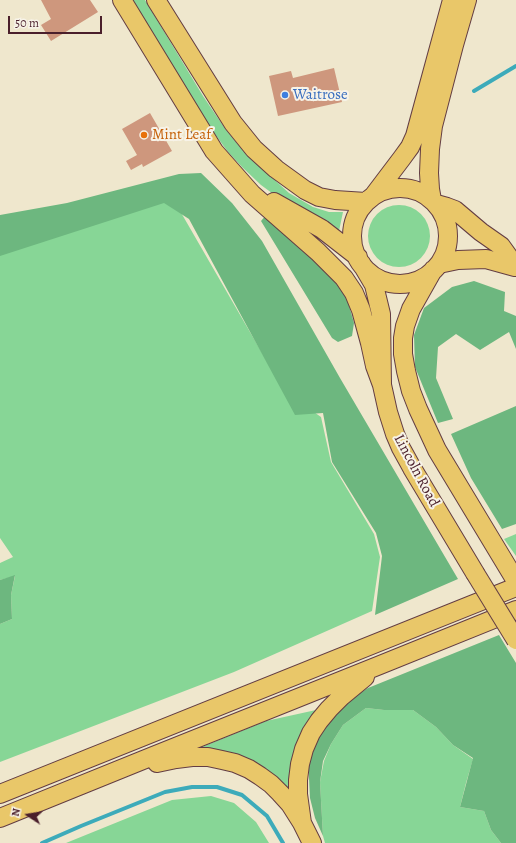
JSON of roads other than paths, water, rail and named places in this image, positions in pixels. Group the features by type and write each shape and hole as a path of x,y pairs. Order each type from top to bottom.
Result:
{"highway":[{"path":"122,0 214,151 252,194 318,252 344,278 354,293 361,310 375,366 382,385"},
{"path":"156,0 233,123 254,149 276,169 305,190 319,197 335,200 369,199 378,193 391,188 405,188 428,196 434,202 441,210 445,220 448,235 445,251 436,267 424,277 407,283 395,283 379,278 367,270 360,260 353,244 354,221 358,213 369,199 402,158 410,147 415,136 452,0"},
{"path":"434,202 430,189 429,173 433,126 452,52 468,0"},
{"path":"233,173 273,201 322,229 360,260"},
{"path":"434,202 455,210 481,232 501,246 516,267"},
{"path":"436,267 458,260 486,259 516,267"},
{"name":"Lincoln Road","path":"360,260 374,285 380,314 382,385 388,412 401,448 475,574 516,640"},
{"name":"Lincoln Road","path":"436,267 411,309 405,326 403,354 406,371 411,391 418,409 437,450 504,561 514,586"},
{"path":"0,794 514,586"},
{"path":"0,818 516,610"},
{"path":"302,823 299,807 298,780 304,749 311,733 329,709 342,696 380,665"},
{"path":"106,775 186,757 208,757 235,764 249,769 280,792 290,804 302,823 312,843"}],"waterway":[{"path":"474,91 516,66"},
{"path":"42,843 165,792 192,787 217,787 242,795 267,816 283,843"}],"place":[{"name":"Waitrose","path":"285,95"},
{"name":"Mint Leaf","path":"144,135"}]}
